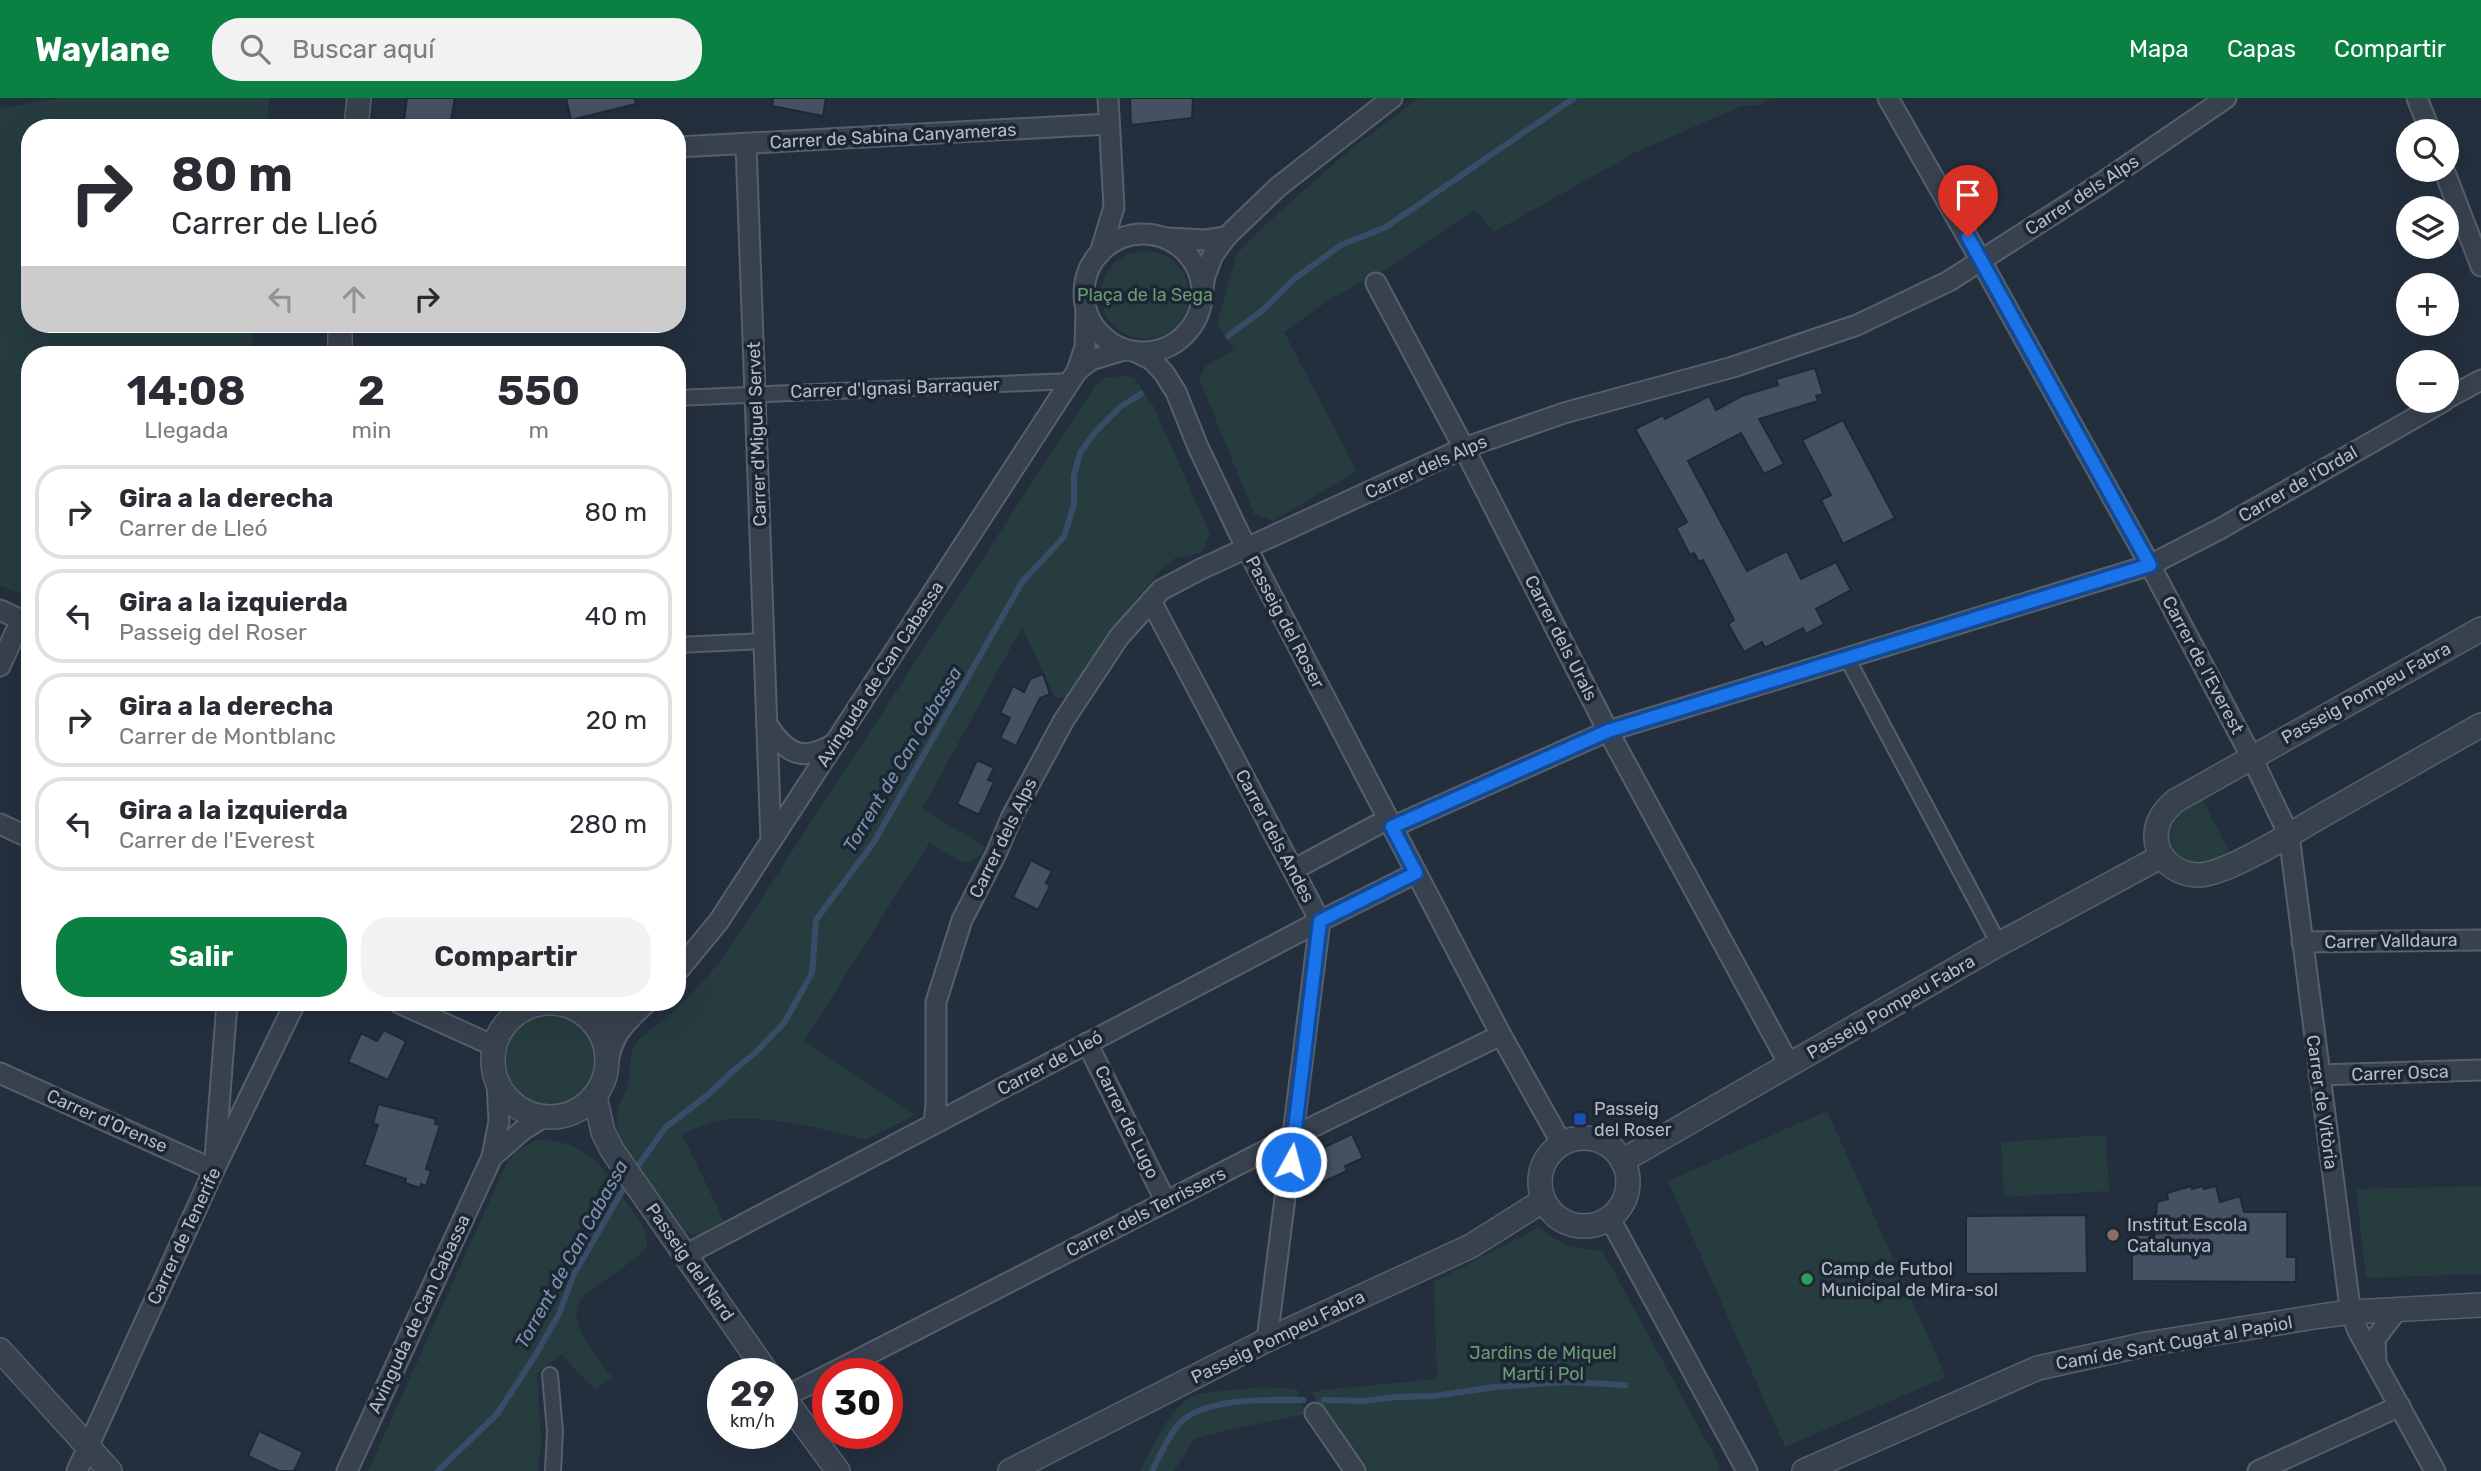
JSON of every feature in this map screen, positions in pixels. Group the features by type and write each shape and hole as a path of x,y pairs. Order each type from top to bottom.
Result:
{"street":[{"path":"357,119 359,98"},
{"path":"1099,254 1114,207 1108,98"},
{"path":"1226,237 1205,240 1140,235 1124,237 1109,245 1087,272 1083,292 1086,310 1099,333 1130,351 1161,350 1188,333 1197,317 1205,276 1213,255 1226,237 1278,187 1392,98"},
{"name":"Carrer de l'Everest","path":"1888,98 2150,565 2252,756"},
{"name":"Carrer dels Alps","path":"934,1124 936,1002 962,920 1012,816 1064,720 1118,637 1161,590 1200,569 1464,448 1564,414 1733,367 1857,325 1949,281 2100,184 2226,98"},
{"path":"2417,98 2425,119"},
{"name":"Carrer de Sabina Canyameras","path":"686,147 1109,124"},
{"name":"Carrer d'Miguel Servet","path":"746,144 771,841"},
{"path":"2449,182 2481,264"},
{"path":"1114,207 1121,219 1140,235"},
{"path":"1161,238 1185,251 1195,266 1202,285 1201,297"},
{"name":"Carrer dels Urals","path":"1376,283 1464,448 1608,731 1790,1066"},
{"name":"Avinguda de Can Cabassa","path":"1074,376 1086,340 1086,310"},
{"name":"Passeig del Roser","path":"1177,392 1174,361 1179,340"},
{"name":"Avinguda de Can Cabassa","path":"686,961 719,921 1074,376 1091,360 1130,351"},
{"name":"Passeig del Roser","path":"1130,351 1152,360 1177,392 1198,447 1247,549 1501,1035 1562,1143"},
{"name":"Carrer d'Ignasi Barraquer","path":"686,398 1074,376"},
{"name":"Carrer de l'Ordal","path":"2459,392 2481,380"},
{"name":"Carrer de l'Ordal","path":"1293,870 1390,823 1608,731 2150,565 2218,530 2422,413"},
{"name":"Carrer dels Andes","path":"1151,601 1320,921 1267,1340"},
{"path":"0,610 21,620"},
{"name":"Passeig Pompeu Fabra","path":"1622,1161 2000,944 2162,856 2157,845 2159,819 2175,801 2481,629"},
{"path":"0,666 21,630"},
{"path":"686,645 764,641"},
{"path":"1847,658 2000,944"},
{"path":"767,724 790,751 820,752 836,742"},
{"path":"2162,856 2168,865 2177,870 2199,875 2225,868 2289,835 2481,725"},
{"path":"2252,756 2289,835"},
{"path":"0,824 21,834"},
{"name":"Carrer de Vitòria","path":"2289,835 2352,1312 2357,1329 2435,1471"},
{"name":"Carrer de Lleó","path":"685,1255 1416,873"},
{"name":"Carrer Valldaura","path":"2302,942 2481,940"},
{"path":"214,1170 226,1011"},
{"name":"Carrer de Tenerife","path":"77,1471 214,1170 291,1011"},
{"path":"417,1011 494,1046"},
{"path":"517,1011 505,1024 494,1046 493,1068 496,1084 513,1104 530,1114 554,1117 581,1109 596,1096 607,1075 612,1041 638,1011"},
{"path":"579,1011 630,1019"},
{"path":"586,1014 603,1037 609,1057"},
{"name":"Carrer dels Terrissers","path":"860,1358 1294,1136 1501,1035"},
{"name":"Carrer de Lugo","path":"1087,1043 1166,1202"},
{"name":"Carrer Osca","path":"2319,1075 2481,1070"},
{"name":"Carrer d'Orense","path":"0,1073 214,1170"},
{"name":"Avinguda de Can Cabassa","path":"347,1471 492,1157 499,1121 496,1084"},
{"name":"Passeig del Nard","path":"596,1096 603,1132 612,1150 757,1358"},
{"name":"Avinguda de Can Cabassa","path":"492,1157 523,1130 554,1117"},
{"name":"Passeig del Nard","path":"554,1117 579,1121 612,1150"},
{"path":"1573,1139 1596,1139 1616,1151 1622,1161 1627,1172 1625,1198 1619,1209 1598,1223 1586,1226 1561,1219 1544,1200 1540,1175 1544,1162 1562,1143 1573,1139"},
{"name":"Passeig Pompeu Fabra","path":"1010,1471 1267,1340 1471,1246 1544,1200"},
{"path":"1609,1217 1747,1471"},
{"name":"Camí de Sant Cugat al Papiol","path":"1804,1471 2038,1368 2147,1344 2352,1312 2481,1305"},
{"path":"2376,1363 2375,1339 2397,1310"},
{"path":"0,1350 110,1471"},
{"path":"551,1375 555,1431 553,1471"},
{"path":"2258,1471 2400,1406"},
{"path":"1315,1413 1355,1471"},
{"path":"798,1416 838,1471"}],"green space":[{"path":"60,98 269,98 268,119 21,119 21,333 252,333 252,346 21,346 21,594 0,585 0,109"},
{"path":"1419,98 1773,98 1758,105 1742,106 1636,152 1494,232 1474,210 1386,269 1332,298 1284,332 1357,471 1273,521 1254,514 1199,378 1207,365 1234,350 1217,324 1237,254 1265,225 1351,149"},
{"name":"Plaça de la Sega","path":"1145,251 1162,255 1176,264 1185,278 1189,295 1185,312 1176,326 1162,335 1145,339 1128,335 1114,326 1105,312 1101,295 1105,278 1114,264 1128,255"},
{"path":"1104,378 1134,378 1154,407 1210,534 1201,553 1175,558 1160,571 1066,697 1055,697 1022,627 922,809 986,847 980,856 964,863 929,843 804,1041 915,1115 866,1140 789,1123 748,1119 712,1122 682,1134 724,1221 701,1233 685,1232 630,1158 617,1126 617,1112 629,1082 631,1055 635,1045 673,1011 686,1011 686,1000 720,962 1095,386"},
{"path":"2201,797 2230,853 2208,864 2195,866 2174,853 2169,846 2166,831 2176,812"},
{"path":"550,1016 567,1019 581,1029 591,1043 594,1060 591,1077 581,1091 567,1101 550,1104 533,1101 519,1091 509,1077 506,1060 509,1043 519,1029 533,1019"},
{"name":"Camp de Futbol Municipal de Mira-sol","path":"1827,1111 1946,1377 1785,1447 1668,1181"},
{"path":"2106,1135 2109,1191 2004,1197 2001,1142"},
{"path":"536,1140 556,1142 587,1154 610,1178 646,1234 647,1248 591,1290 576,1312 580,1328 591,1349 612,1377 595,1390 561,1354 537,1373 541,1441 538,1471 368,1471 508,1160"},
{"path":"2481,1186 2481,1274 2366,1278 2356,1189"},
{"name":"Jardins de Miquel Martí i Pol","path":"1539,1227 1568,1245 1602,1250 1720,1466 1719,1471 1368,1471 1312,1393 1437,1379 1434,1282"},
{"path":"1261,1387 1297,1389 1306,1414 1195,1439 1174,1471 1140,1471 1164,1426 1180,1405 1190,1398 1200,1394"}],"building":[{"path":"407,98 455,98 451,119 404,119"},
{"path":"566,98 635,98 636,104 571,119"},
{"path":"773,98 826,98 823,116 772,106"},
{"path":"1130,98 1193,98 1192,118 1131,125"},
{"path":"1815,368 1823,394 1816,396 1818,401 1759,419 1784,464 1764,474 1741,433 1688,461 1747,571 1787,551 1801,579 1836,562 1851,590 1816,609 1824,624 1806,634 1803,628 1765,648 1762,642 1744,652 1728,624 1734,620 1703,560 1699,562 1694,553 1690,555 1676,528 1687,522 1635,429 1663,415 1665,419 1709,396 1716,410 1745,394 1778,385 1776,379"},
{"path":"1843,420 1895,518 1843,544 1821,500 1831,495 1802,440"},
{"path":"1043,674 1050,694 1040,698 1016,746 1000,738 1010,718 1000,713 1013,686 1024,692 1030,679"},
{"path":"977,760 994,768 988,780 994,782 979,815 957,804"},
{"path":"1031,860 1052,871 1046,883 1050,886 1038,910 1013,897"},
{"path":"384,1030 406,1041 388,1080 348,1062 361,1033 377,1041"},
{"path":"378,1104 436,1119 435,1124 440,1125 426,1169 431,1171 426,1186 421,1184 420,1188 405,1183 406,1179 364,1165 378,1125 373,1124"},
{"path":"1352,1134 1363,1158 1345,1166 1347,1171 1323,1182 1310,1154"},
{"path":"2191,1186 2192,1189 2203,1186 2204,1189 2216,1186 2220,1202 2240,1196 2244,1212 2287,1212 2287,1257 2296,1257 2296,1282 2132,1281 2132,1235 2155,1235 2157,1202 2168,1199 2167,1193"},
{"path":"2086,1215 2087,1273 1966,1274 1966,1216"},
{"path":"259,1431 303,1452 294,1471 279,1471 248,1456"}],"waterway":[{"name":"Torrent de Can Cabassa","path":"1228,336 1263,310 1294,279 1341,245 1386,227 1574,98"},
{"name":"Torrent de Can Cabassa","path":"634,1171 666,1127 709,1094 784,1023 812,973 816,920 874,842 1022,582 1064,537 1074,504 1074,476 1080,453 1096,431 1120,407 1141,394"},
{"name":"Torrent de Can Cabassa","path":"438,1471 497,1414 559,1314 574,1274 628,1181"},
{"path":"1324,1400 1364,1401 1434,1396 1495,1387 1567,1382 1625,1385"},
{"path":"1152,1471 1171,1435 1190,1415 1203,1409 1237,1402 1303,1400"}],"place":[{"name":"Passeig del Roser","path":"1580,1119"},
{"name":"Institut Escola Catalunya","path":"2113,1235"},
{"name":"Camp de Futbol Municipal de Mira-sol","path":"1807,1279"}],"route":[{"path":"1291,1162 1320,921 1416,873 1392,827 1608,731 2150,565 1968,237"}]}
